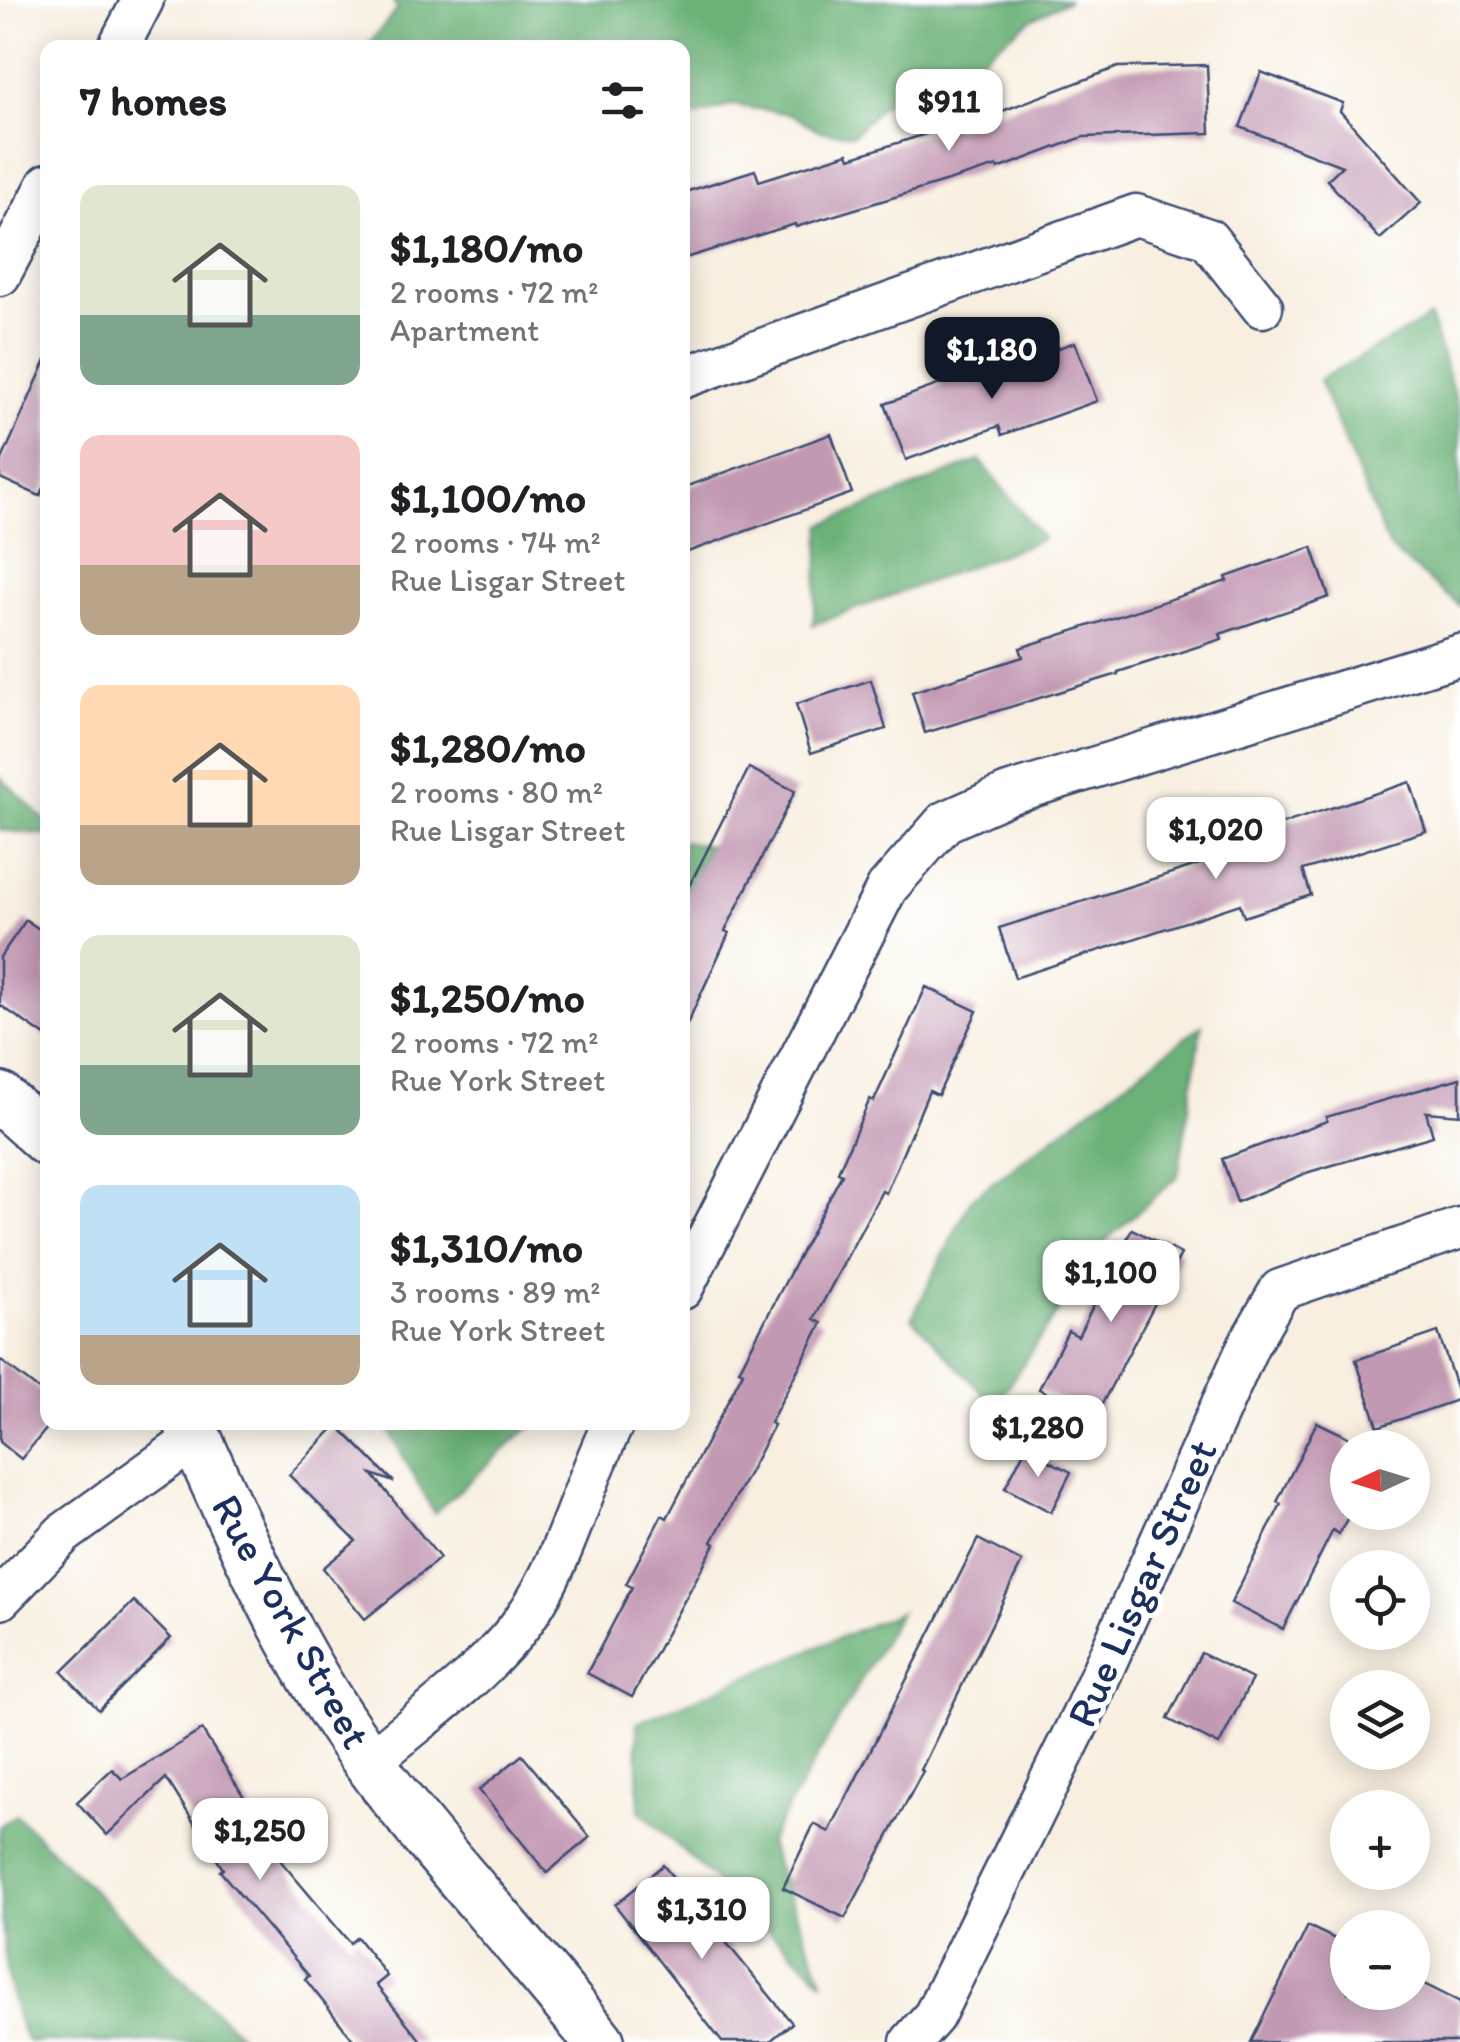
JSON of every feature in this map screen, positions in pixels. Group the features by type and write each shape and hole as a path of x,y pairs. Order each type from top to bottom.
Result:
{"street":[{"path":"122,40 143,0"},
{"path":"0,275 40,199"},
{"path":"690,375 1136,215 1208,239 1262,307"},
{"path":"690,1272 887,888 945,822 1008,794 1460,655"},
{"path":"0,1098 40,1134"},
{"name":"Rue Lisgar Street","path":"911,2042 934,2016 1064,1751 1249,1344 1280,1290 1460,1228"},
{"path":"0,1598 63,1534 192,1430"},
{"name":"Rue York Street","path":"192,1430 258,1572 344,1727 428,1840 599,2042"},
{"path":"370,1762 510,1638 557,1559 610,1430"}],"green space":[{"path":"392,0 1069,0 1030,20 970,66 900,93 853,135 820,131 791,114 732,105 690,118 690,40 372,40 398,9"},
{"path":"1430,317 1460,413 1460,606 1389,548 1319,380"},
{"path":"980,460 1043,539 813,625 822,525"},
{"path":"0,777 40,815 40,834 0,830"},
{"path":"690,842 709,846 690,886"},
{"path":"1202,1025 1178,1176 1105,1241 995,1406 912,1318 971,1199"},
{"path":"389,1430 526,1430 434,1513"},
{"path":"900,1612 768,1843 824,1982 639,1810 637,1723"},
{"path":"16,1815 247,2042 28,2042 12,1996 1,1909 0,1826"}],"building":[{"path":"1207,65 1210,133 1083,137 998,169 997,166 690,257 690,190 755,170 759,181 848,153 850,158 954,125 955,129 1118,67"},
{"path":"1261,72 1343,103 1340,111 1421,203 1380,239 1327,180 1342,166 1240,127"},
{"path":"1075,342 1097,401 1002,435 999,426 906,460 885,404 962,376 964,382"},
{"path":"40,374 40,496 0,478 0,464"},
{"path":"831,434 852,493 690,551 690,485"},
{"path":"1312,547 1329,597 1220,634 1222,639 925,733 912,692 1023,657 1020,648 1227,581 1226,577"},
{"path":"871,680 886,729 811,753 796,704"},
{"path":"749,768 795,791 725,931 729,933 690,1018 690,884"},
{"path":"1410,782 1426,831 1303,870 1311,895 1244,917 1240,904 1015,978 999,928 1225,856 1221,844"},
{"path":"26,920 40,930 40,1032 0,1005 0,957"},
{"path":"926,987 977,1011 938,1095 929,1091 886,1193 882,1191 814,1319 822,1323 770,1423 774,1425 632,1697 587,1673 632,1587 626,1584 662,1515 667,1518 842,1174 838,1172 870,1099 874,1101"},
{"path":"1460,1078 1460,1115 1426,1112 1433,1136 1309,1172 1237,1202 1222,1159 1327,1121 1326,1117"},
{"path":"1132,1229 1181,1254 1095,1417 1039,1389 1068,1331 1078,1336"},
{"path":"1438,1332 1460,1399 1378,1427 1356,1360"},
{"path":"0,1360 40,1391 40,1430 45,1430 21,1459 0,1442"},
{"path":"1317,1422 1334,1430 1330,1430 1333,1530 1283,1629 1231,1603 1281,1504 1277,1502"},
{"path":"332,1430 342,1430 394,1482 372,1474 440,1558 365,1619 323,1568 356,1541 289,1475"},
{"path":"1025,1449 1071,1472 1051,1512 1005,1488"},
{"path":"978,1539 1022,1562 923,1771 845,1918 783,1888 814,1824 829,1832"},
{"path":"134,1601 171,1638 99,1710 62,1672"},
{"path":"1201,1653 1252,1679 1219,1745 1168,1719"},
{"path":"202,1730 251,1808 241,1814 350,1943 357,1937 387,1976 376,1985 422,2042 355,2042 305,1979 309,1976 220,1871 223,1869 166,1778 107,1835 77,1802 112,1769 122,1779"},
{"path":"522,1755 590,1837 547,1873 479,1790"},
{"path":"663,1865 792,2023 769,2042 722,2042 615,1905"},
{"path":"1308,1926 1330,1936 1330,2010 1430,2010 1430,1987 1460,2002 1460,2042 1251,2042"}]}
